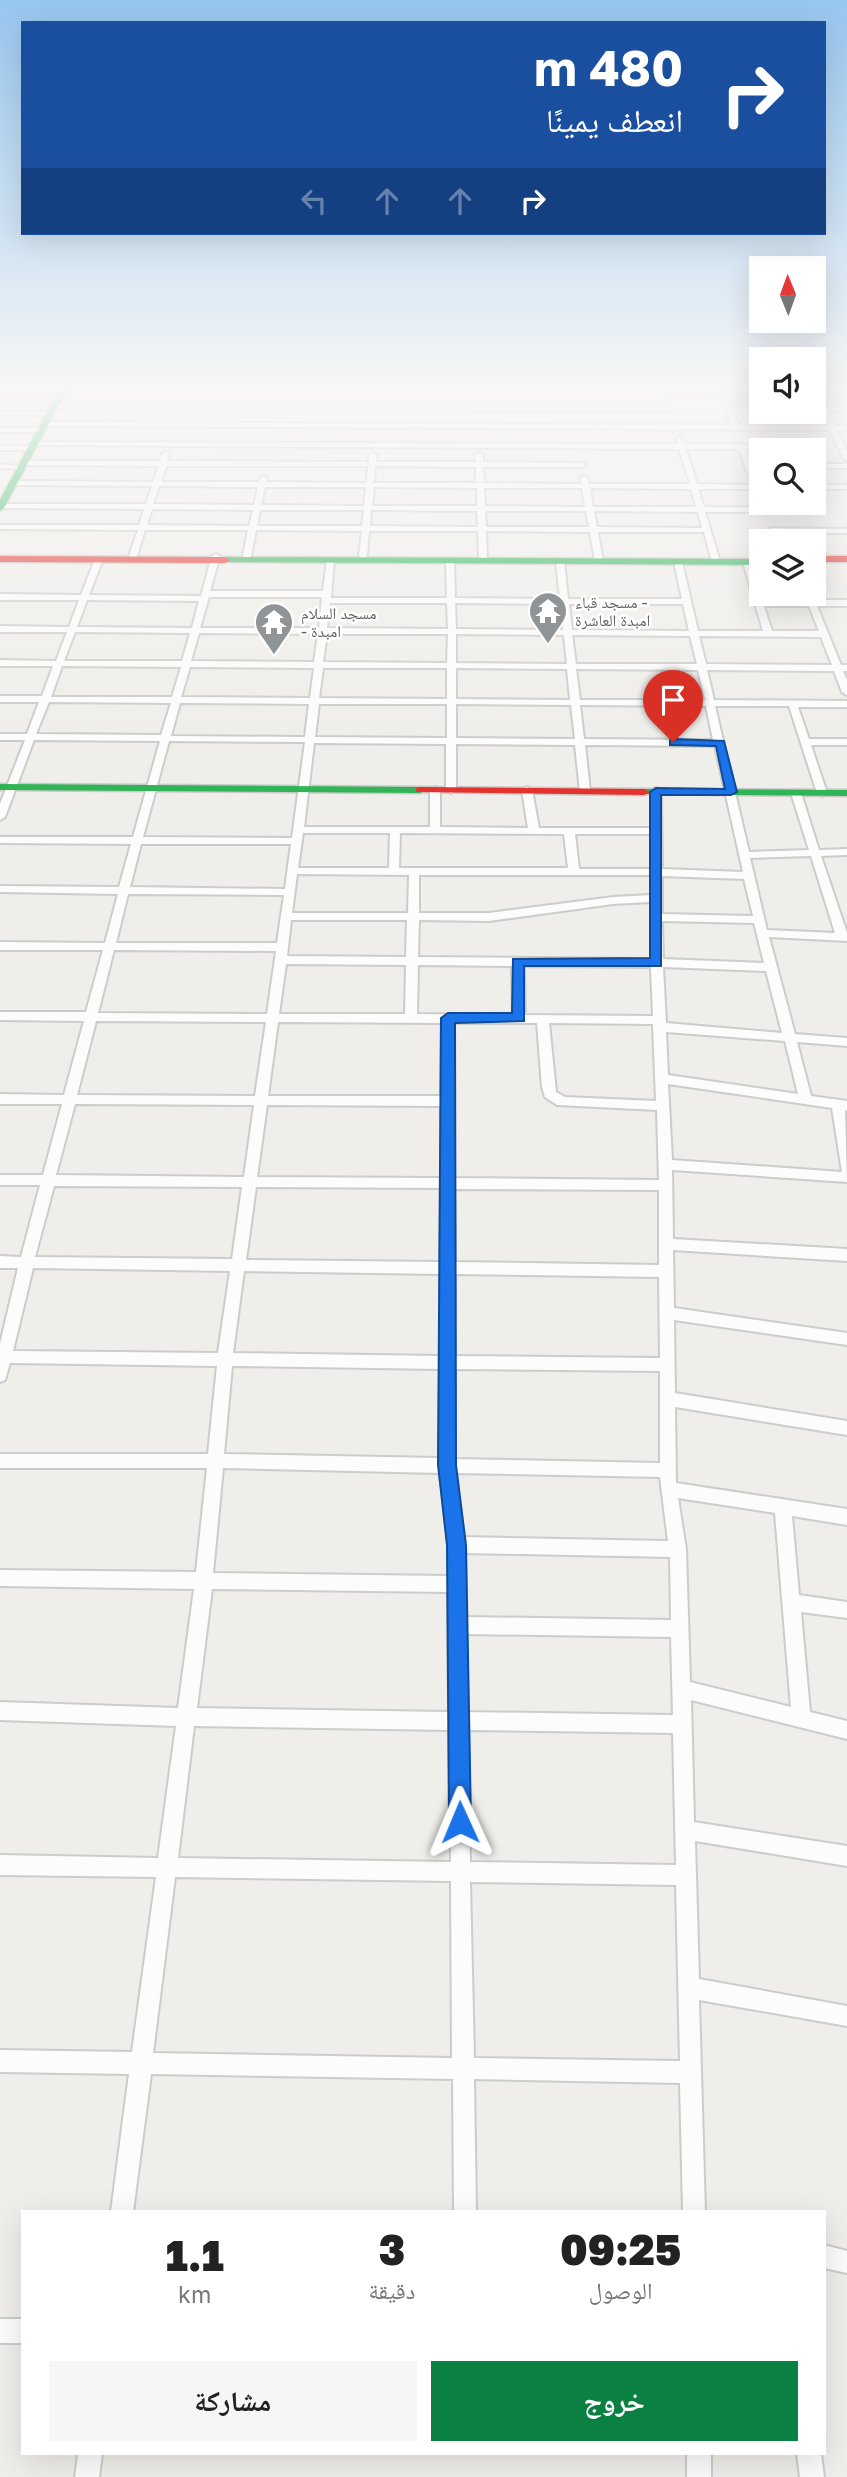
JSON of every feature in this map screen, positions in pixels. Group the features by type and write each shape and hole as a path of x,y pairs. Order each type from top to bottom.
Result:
{"main road":[{"path":"0,557 99,559 247,556 450,561 715,558 749,560"},
{"path":"0,557 363,556 749,561"},
{"path":"826,561 847,561"},
{"path":"6,787 847,793"}],"street":[{"path":"133,556 152,500"},
{"path":"247,556 258,500"},
{"path":"363,556 369,500"},
{"path":"481,500 483,557"},
{"path":"588,500 599,559"},
{"path":"699,500 715,558"},
{"path":"0,507 749,510"},
{"path":"0,527 707,530"},
{"path":"826,531 847,531"},
{"path":"0,1375 2,1357 137,841 215,557"},
{"path":"0,817 6,787 31,737 99,559"},
{"path":"122,2210 204,1581 225,1360 304,788 331,560"},
{"path":"435,831 450,740 450,561"},
{"path":"560,561 586,791"},
{"path":"678,562 762,933 806,1100"},
{"path":"0,597 203,596 688,602"},
{"path":"826,603 847,603"},
{"path":"760,606 768,634"},
{"path":"813,606 842,668 847,692"},
{"path":"0,629 824,634"},
{"path":"0,663 842,668"},
{"path":"0,699 847,704"},
{"path":"793,704 822,793"},
{"path":"0,737 720,743"},
{"path":"804,742 847,742"},
{"path":"527,790 534,831"},
{"path":"656,792 655,898 666,1185 668,1489 678,1549 681,1629 681,1724 694,2210"},
{"path":"762,933 845,937 796,793"},
{"path":"0,840 137,841 395,831 655,831"},
{"path":"394,871 395,831"},
{"path":"569,831 574,872"},
{"path":"745,855 847,852"},
{"path":"292,871 655,872 749,876"},
{"path":"411,1018 414,871"},
{"path":"0,889 289,892"},
{"path":"286,916 506,916 602,900 655,898"},
{"path":"656,917 759,920"},
{"path":"0,946 281,953 412,961 657,962 771,967"},
{"path":"517,962 519,1018"},
{"path":"0,1016 543,1018 659,1023 847,1042"},
{"path":"448,1018 447,1465 456,1545 457,1584 465,2210"},
{"path":"543,1018 548,1087 556,1099 562,1102 663,1106"},
{"path":"662,1079 842,1105 847,1169"},
{"path":"0,1099 446,1101"},
{"path":"665,1165 847,1177"},
{"path":"0,1180 666,1185"},
{"path":"667,1244 847,1255"},
{"path":"0,1262 667,1271"},
{"path":"667,1313 847,1339"},
{"path":"2,1357 668,1365"},
{"path":"669,1399 847,1428"},
{"path":"0,1461 216,1461 668,1469"},
{"path":"668,1489 847,1517"},
{"path":"783,1506 801,1717"},
{"path":"456,1545 678,1549"},
{"path":"0,1578 457,1584"},
{"path":"793,1603 847,1610"},
{"path":"457,1625 681,1629"},
{"path":"681,1689 847,1730"},
{"path":"0,1711 186,1717 681,1724"},
{"path":"685,1830 847,1856"},
{"path":"0,1865 686,1875"},
{"path":"687,1987 847,2016"},
{"path":"0,2060 690,2072"},
{"path":"826,2257 847,2262"},
{"path":"0,2331 21,2331"},
{"path":"87,2477 90,2455"},
{"path":"699,2455 699,2477"},
{"path":"808,2455 812,2477"}],"traffic: fast":[{"path":"0,508 4,500"},
{"path":"225,560 749,562"},
{"path":"0,787 420,790"},
{"path":"644,792 847,793"}],"traffic: jam":[{"path":"0,559 225,560"},
{"path":"826,559 847,559"},
{"path":"420,790 644,792"}],"place":[{"name":"مسجد قباء - امبدة العاشرة","path":"548,645"},
{"name":"مسجد السلام - امبدة","path":"274,656"}],"route":[{"path":"460,1822 456,1545 447,1465 448,1018 519,1018 517,962 657,962 656,792 731,792 720,743 673,742"}]}
